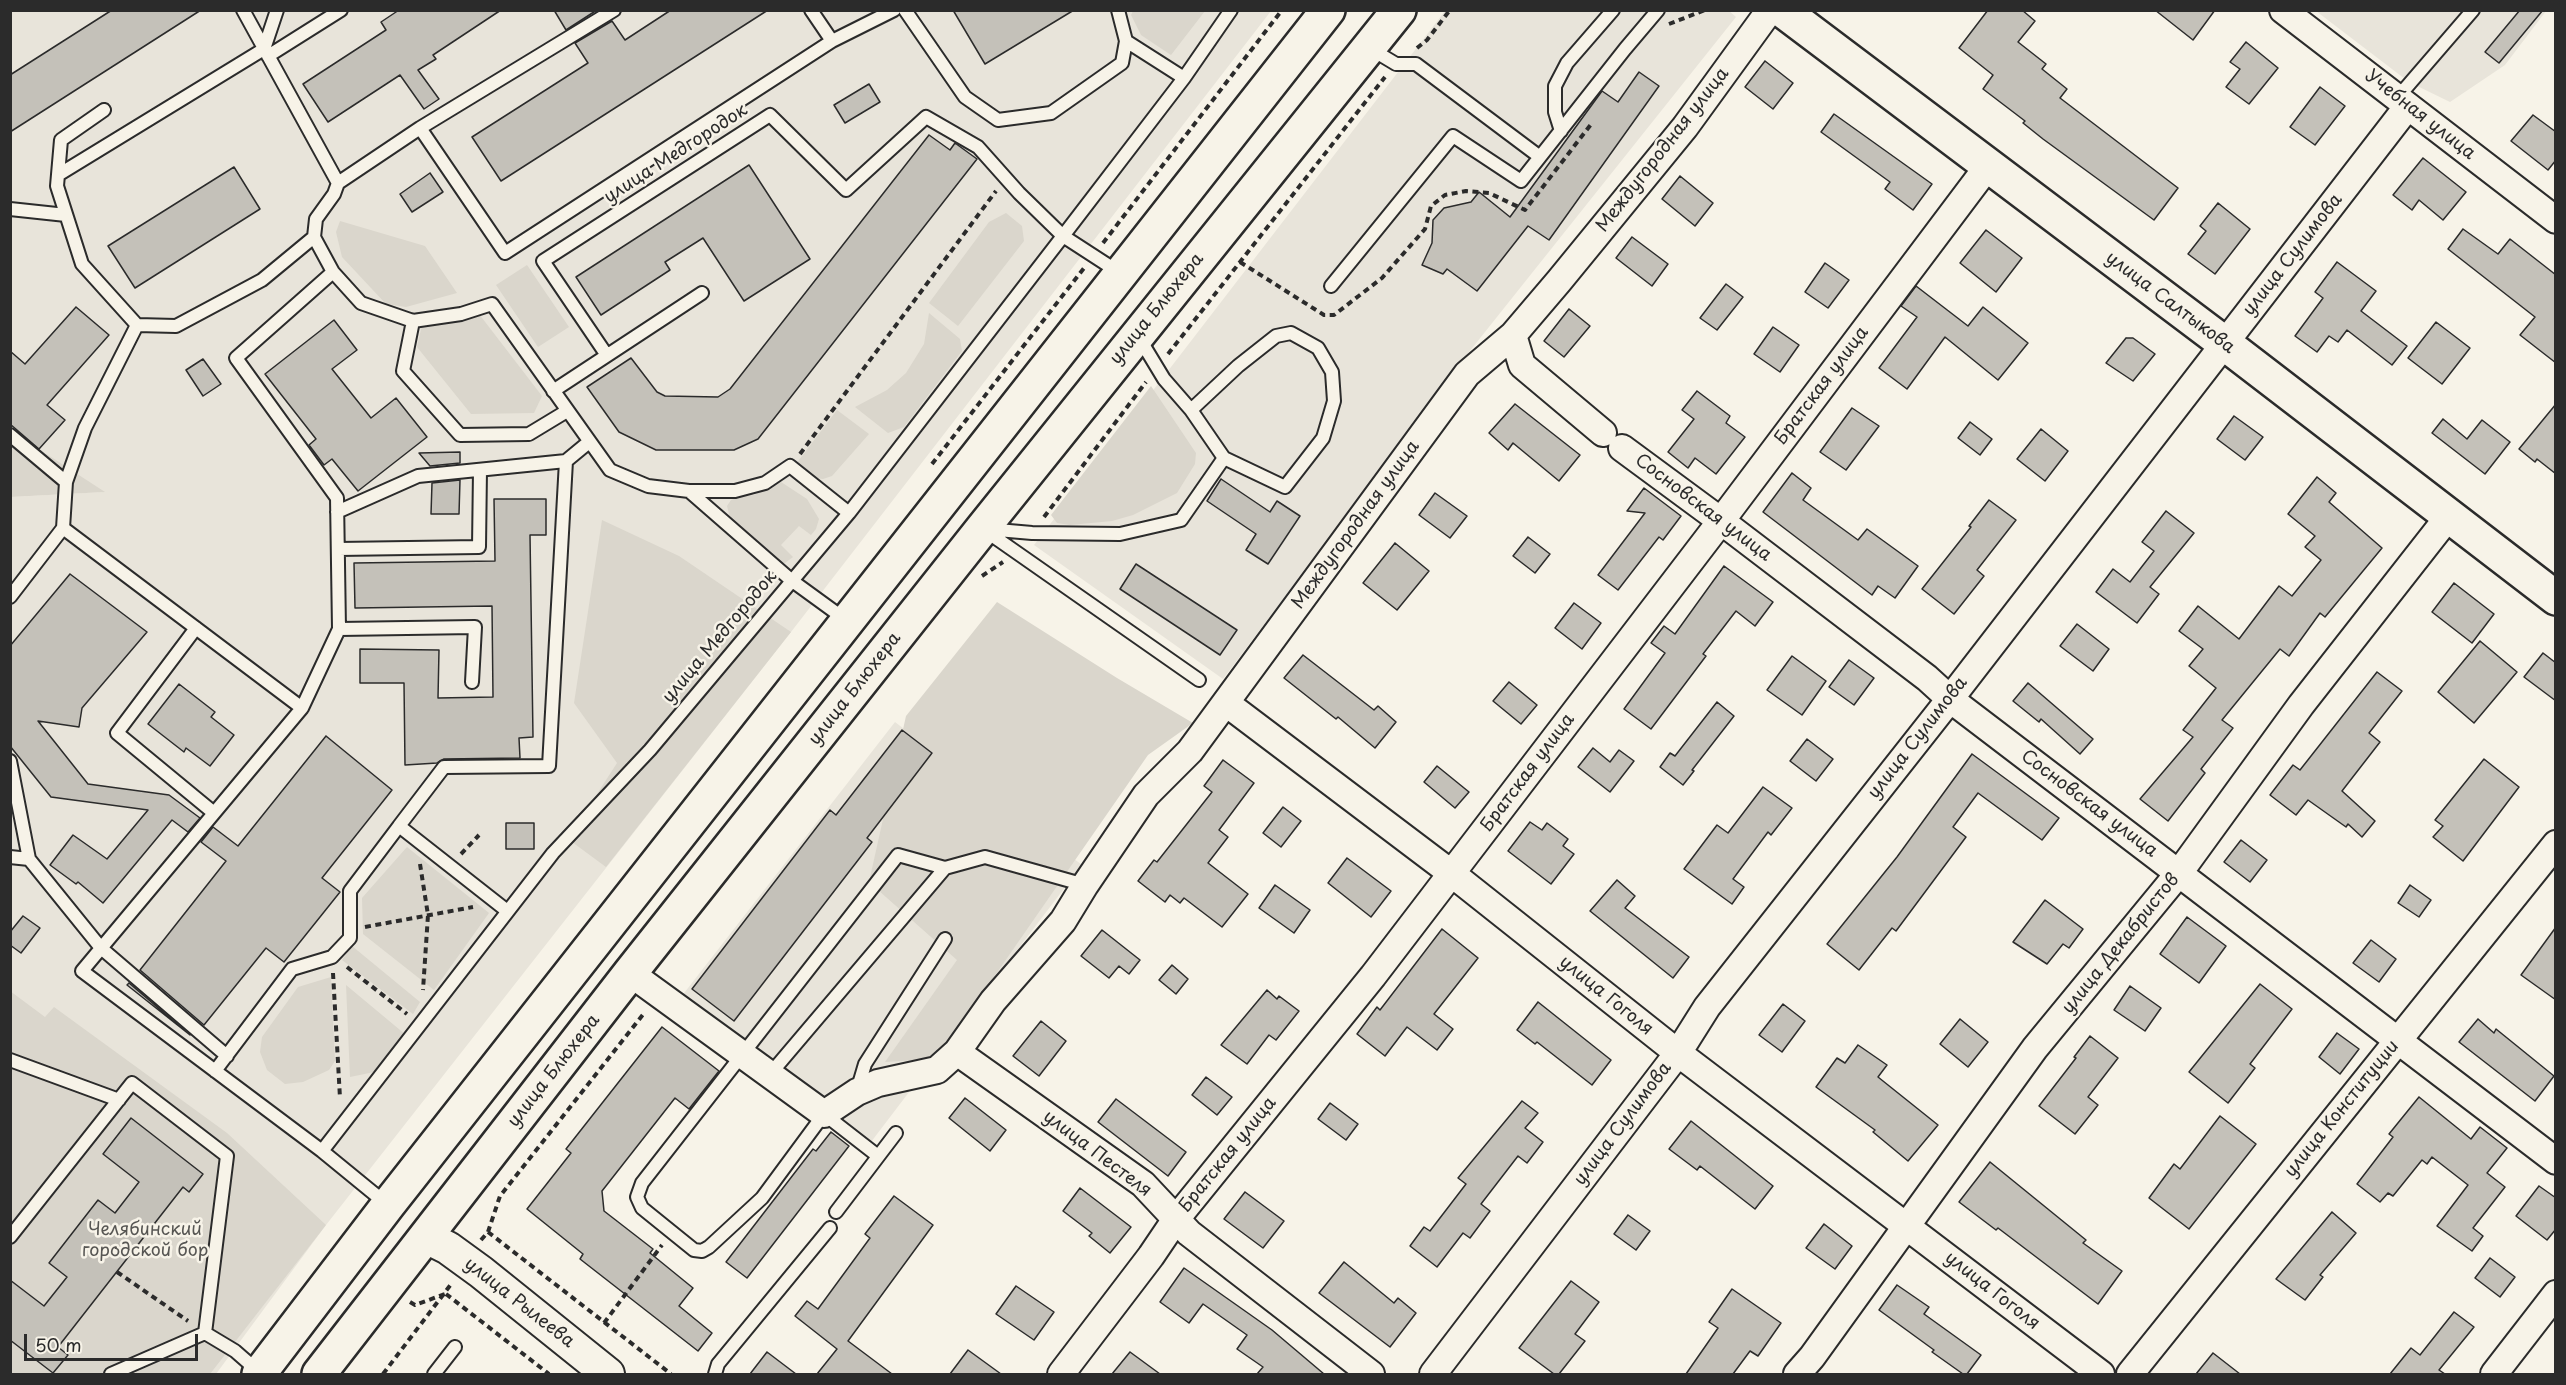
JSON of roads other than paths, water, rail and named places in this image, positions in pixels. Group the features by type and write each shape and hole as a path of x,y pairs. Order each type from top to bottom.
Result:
{"main road":[{"path":"260,1374 388,1205 1328,10"},
{"name":"улица Блюхера","path":"319,1374 630,973 1137,334 1383,56 1399,10"},
{"name":"улица Салтыкова","path":"1782,10 2224,343 2556,598"},
{"path":"388,1205 426,1237"}],"street":[{"name":"Междугородная улица","path":"824,1114 857,1092 878,1083 937,1070 957,1052 993,1001 1063,921 1146,795 1190,751 1467,374 1513,335 1685,127 1770,10"},
{"name":"Учебная улица","path":"2283,10 2556,220"},
{"name":"улица Сулимова","path":"1433,1374 1678,1053 1707,1007 1950,699 2224,343 2403,102"},
{"name":"Братская улица","path":"1061,1374 1151,1256 1176,1219 1373,976 1721,521 1988,166"},
{"name":"Сосновская улица","path":"1513,335 1522,365 1612,441 1927,678 1950,699 2556,1161"},
{"name":"улица Декабристов","path":"1797,1374 1812,1357 2035,1048 2179,873 2301,705 2449,516"},
{"name":"улица Гоголя","path":"1226,703 1451,873 1678,1053 2101,1374"},
{"name":"улица Конституции","path":"2130,1374 2556,844"},
{"path":"630,973 771,1073 824,1114"},
{"name":"улица Пестеля","path":"957,1052 1143,1184 1189,1233 1371,1374"},
{"name":"улица Рылеева","path":"426,1237 465,1260 608,1374"},
{"path":"2494,1374 2556,1294"},
{"path":"2151,1374 2152,1347"}],"lane":[{"path":"243,10 338,183"},
{"path":"266,52 277,10"},
{"path":"58,175 340,10"},
{"path":"614,10 420,129 338,183 334,194 316,219 314,237 333,272 361,303 413,321 461,314 492,304 610,470 648,486 689,491 735,491 765,483 790,466 849,513"},
{"path":"812,10 831,41"},
{"path":"420,129 505,253 831,41 894,10"},
{"path":"905,10 965,97 998,120 1051,113 1122,63 1126,41 1118,10"},
{"name":"улица Медгородок","path":"322,1151 420,1023 502,906 650,750 849,513 1184,78 1231,10"},
{"path":"1561,131 1555,112 1555,86 1567,63 1613,10"},
{"path":"1331,286 1453,136 1521,181 1658,10"},
{"path":"2403,102 2409,82 2473,10"},
{"path":"1126,41 1184,78"},
{"path":"1383,56 1416,64 1540,157"},
{"path":"104,110 61,140 57,186 82,264 136,325 176,326 262,279 314,237"},
{"name":"улица Медгородок","path":"606,354 543,261 770,115 846,190 926,117 978,147 1064,236 1121,274"},
{"path":"10,209 66,215"},
{"path":"333,272 236,358 337,498 339,629 302,708 82,971 322,1151 388,1205"},
{"path":"553,391 702,293"},
{"path":"413,321 403,371 460,435 529,434 567,411"},
{"path":"10,597 63,528 66,482 85,428 136,325"},
{"path":"1137,334 1164,379 1191,410 1224,458 1286,487 1323,438 1334,401 1332,372 1318,348 1291,333 1276,336 1238,366 1191,410"},
{"path":"10,435 66,482"},
{"path":"337,512 418,476 566,461 589,442"},
{"path":"982,529 1032,533 1120,534 1181,520 1224,458"},
{"path":"215,1071 292,969 332,957 350,938 350,891 444,767 549,766 566,461"},
{"path":"338,549 479,547 480,470"},
{"path":"689,491 791,580 848,621"},
{"path":"63,528 302,708"},
{"path":"982,529 1199,680"},
{"path":"339,629 475,627 472,682"},
{"path":"196,628 117,733 214,813"},
{"path":"10,761 29,859 101,948 227,1056"},
{"path":"399,826 502,906"},
{"path":"878,1156 824,1114 762,1198 702,1251 694,1250 642,1208 637,1197 642,1183 898,855 945,868 985,857 1085,885"},
{"path":"10,857 29,859"},
{"path":"771,1073 945,868"},
{"path":"857,1092 865,1064 945,939"},
{"path":"10,1060 119,1100"},
{"path":"10,1237 132,1083 227,1156 205,1333"},
{"path":"836,1212 896,1133"},
{"path":"715,1374 718,1364 830,1228"},
{"path":"205,1333 235,1351 260,1374"},
{"path":"111,1374 205,1333"},
{"path":"434,1374 455,1347"}],"park label":[{"name":"Челябинский городской бор","path":"145,1240"}]}
